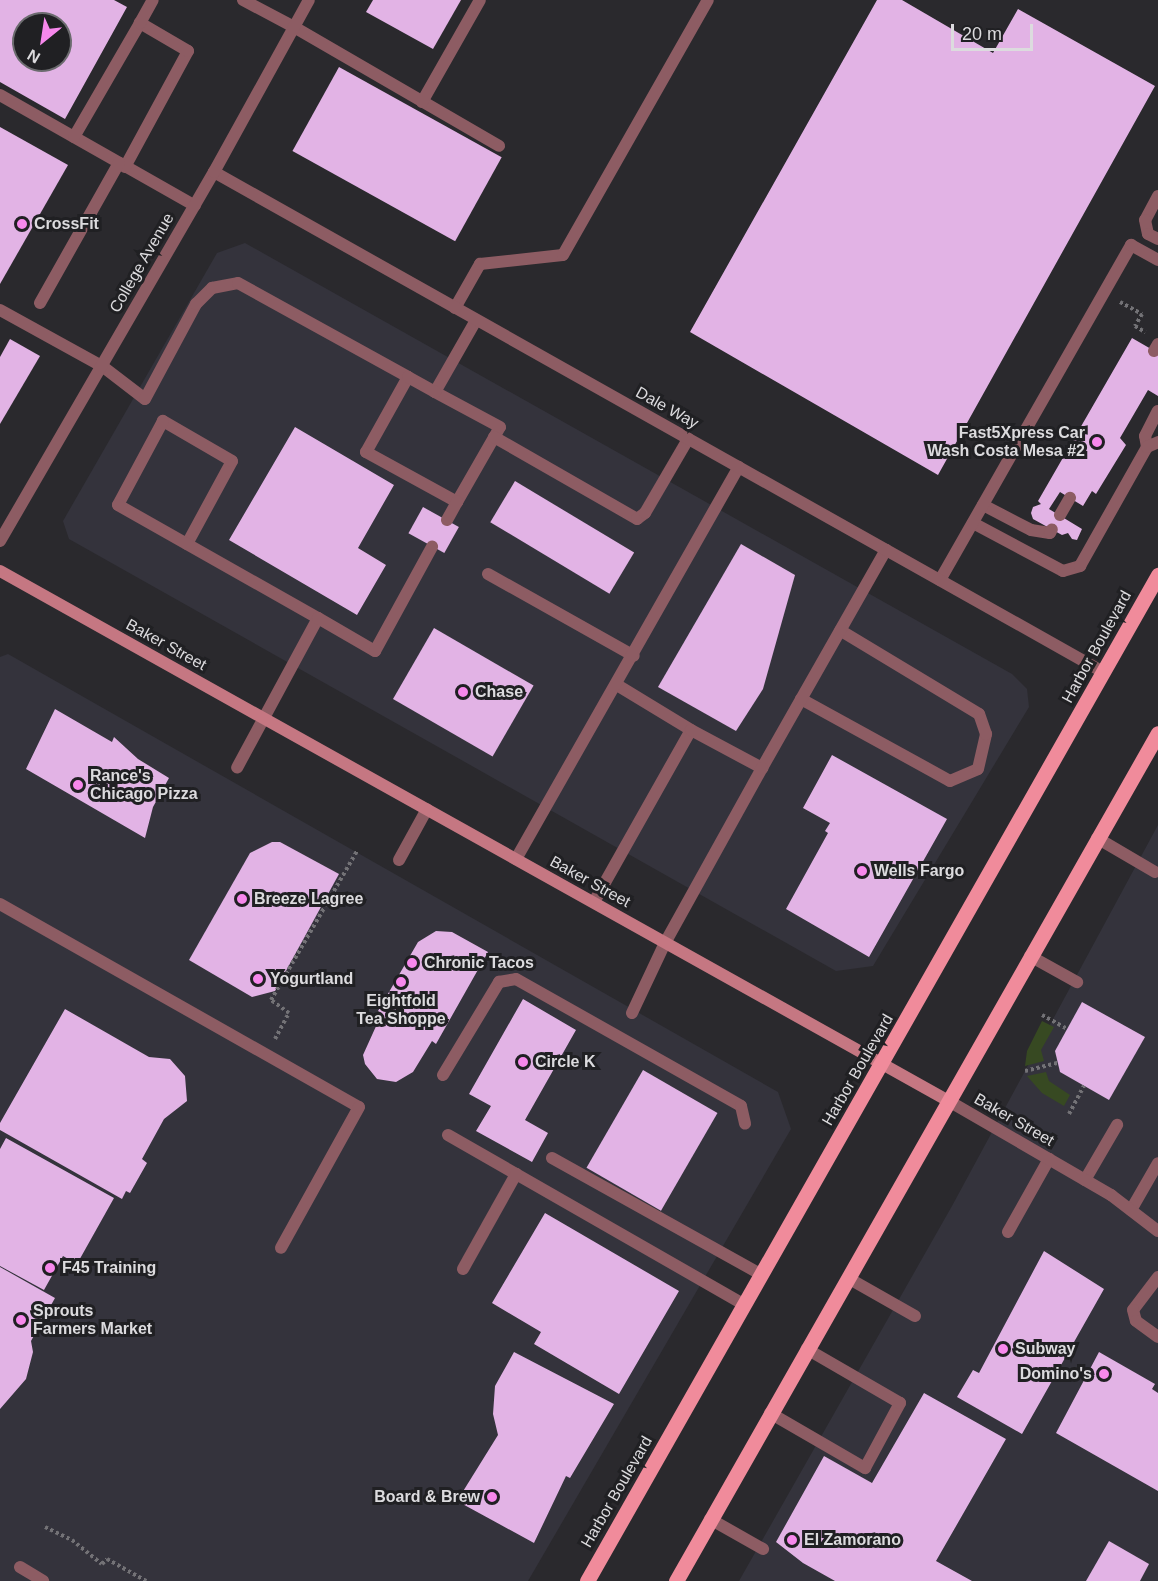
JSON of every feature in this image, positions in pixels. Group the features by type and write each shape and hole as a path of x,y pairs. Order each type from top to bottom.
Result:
{"main road":[{"name":"Baker Street","path":"0,571 947,1100"},
{"name":"Harbor Boulevard","path":"587,1581 1158,575"},
{"path":"675,1581 1158,733"}],"street":[{"path":"74,137 153,0"},
{"path":"243,0 294,27 499,146"},
{"name":"College Avenue","path":"0,541 195,206 309,0"},
{"path":"423,102 480,0"},
{"path":"455,308 480,264 563,255 708,0"},
{"path":"40,303 188,51 140,23"},
{"path":"0,95 195,206"},
{"name":"Dale Way","path":"214,172 1103,672"},
{"path":"1158,196 1145,220 1148,234 1158,239"},
{"path":"940,580 1131,245 1158,261"},
{"path":"0,310 102,366 145,399 196,304 212,288 238,283 500,427 447,520"},
{"path":"435,392 476,320"},
{"path":"408,377 366,452 457,502"},
{"path":"973,523 1063,571 1080,566 1152,445 1145,436 1158,411"},
{"path":"187,544 232,461 163,421 118,505 375,651 432,547"},
{"path":"494,437 637,519 645,513 687,439"},
{"path":"516,859 739,467"},
{"path":"1060,515 1070,498"},
{"path":"983,505 1031,530 1050,532 1052,529"},
{"path":"632,1013 665,943 886,550"},
{"path":"488,574 633,656"},
{"path":"237,768 318,618"},
{"path":"801,699 950,780 978,769 986,734 979,714 840,630"},
{"path":"616,685 691,730 762,768"},
{"path":"594,902 691,730"},
{"path":"399,860 427,809"},
{"path":"1097,838 1155,873"},
{"path":"0,904 359,1107 281,1248"},
{"path":"1030,956 1077,982"},
{"path":"442,1075 499,982 516,980 741,1106 745,1124"},
{"name":"Baker Street","path":"947,1100 1085,1180 1158,1231"},
{"path":"1085,1180 1117,1125"},
{"path":"448,1135 745,1305"},
{"path":"552,1158 762,1275"},
{"path":"1008,1232 1049,1159"},
{"path":"1131,1210 1158,1162"},
{"path":"463,1269 516,1174"},
{"path":"1158,1277 1133,1310 1136,1321 1158,1336"},
{"path":"848,1278 915,1316"},
{"path":"770,1413 865,1468 900,1403 807,1349"},
{"path":"710,1519 763,1549"},
{"path":"20,1568 43,1581"}],"path":[{"path":"1120,302 1142,314 1135,326"},
{"path":"273,1042 289,1013 271,1000 357,851"},
{"path":"1042,1015 1067,1029"},
{"path":"1024,1071 1058,1063"},
{"path":"1069,1114 1084,1086"},
{"path":"45,1527 72,1540 102,1564 107,1559 146,1581"}],"shaded area":[{"path":"245,243 1012,674 1027,689 1029,707 873,966 836,971 69,539 63,521 217,253"},
{"path":"8,654 778,1092 791,1129 528,1581 0,1581 0,657"},
{"path":"1158,825 1158,1581 739,1581 952,1206"}],"green space":[{"path":"1042,1021 1054,1027 1041,1050 1044,1061 1025,1066 1027,1051"},
{"path":"1046,1072 1049,1081 1070,1095 1064,1106 1042,1093 1027,1076"}],"building":[{"path":"0,0 114,0 127,7 65,119 0,82"},
{"path":"373,0 461,0 433,49 366,12"},
{"path":"877,0 902,0 993,53 1018,9 1155,86 938,475 690,332"},
{"path":"339,67 502,157 455,241 292,151"},
{"path":"0,127 68,165 0,284"},
{"name":"Fast5Xpress Car Wash Costa Mesa #2","path":"1132,338 1158,353 1158,396 1148,390 1120,438 1126,445 1096,494 1092,491 1083,506 1060,492 1049,509 1082,529 1077,540 1072,539 1068,533 1062,535 1033,519 1031,513 1033,507 1041,504 1038,501"},
{"path":"10,339 40,356 0,424 0,357"},
{"path":"295,427 394,485 358,548 386,565 357,615 229,540"},
{"path":"515,481 634,553 609,594 490,522"},
{"path":"423,507 459,527 444,553 408,533"},
{"path":"741,544 795,575 763,689 736,731 658,687"},
{"name":"Chase","path":"434,628 534,685 493,757 393,699"},
{"path":"55,709 112,742 114,737 138,759 169,778 153,807 145,838 26,769"},
{"name":"Wells Fargo","path":"832,755 947,819 869,957 786,909 828,833 825,831 830,823 803,808"},
{"path":"272,842 280,842 339,874 275,991 252,997 189,960 250,853"},
{"path":"436,931 452,932 488,952 436,1044 432,1041 413,1072 396,1082 377,1079 365,1064 363,1055 382,1013 378,1011 418,942"},
{"name":"Circle K","path":"523,999 576,1030 525,1120 548,1133 532,1162 476,1131 491,1106 469,1094"},
{"path":"1082,1002 1145,1037 1109,1100 1060,1072 1055,1051"},
{"path":"65,1009 149,1057 170,1059 185,1076 187,1101 164,1119 142,1159 147,1163 130,1193 126,1191 122,1199 0,1130 0,1123"},
{"path":"643,1070 717,1113 661,1211 586,1168"},
{"path":"6,1138 114,1198 77,1264 63,1256 44,1290 0,1266 0,1149"},
{"path":"545,1213 679,1291 619,1394 534,1344 541,1332 492,1303"},
{"path":"1044,1251 1104,1289 1022,1434 957,1397 973,1370 979,1373"},
{"name":"Sprouts Farmers Market","path":"0,1267 55,1298 31,1341 33,1352 26,1379 0,1409"},
{"path":"514,1352 614,1404 570,1478 566,1476 534,1543 457,1501 498,1435 493,1414 495,1386"},
{"path":"1099,1352 1155,1384 1152,1389 1158,1393 1158,1491 1056,1433"},
{"path":"924,1393 1006,1439 936,1561 972,1581 835,1581 803,1563 776,1542 824,1456 872,1483"},
{"path":"1109,1541 1149,1564 1140,1581 1086,1581"}],"place":[{"name":"CrossFit","path":"22,224"},
{"name":"Fast5Xpress Car Wash Costa Mesa #2","path":"1097,442"},
{"name":"Chase","path":"463,692"},
{"name":"Rance's Chicago Pizza","path":"78,785"},
{"name":"Wells Fargo","path":"862,871"},
{"name":"Breeze Lagree","path":"242,899"},
{"name":"Chronic Tacos","path":"412,963"},
{"name":"Yogurtland","path":"258,979"},
{"name":"Eightfold Tea Shoppe","path":"401,982"},
{"name":"Circle K","path":"523,1062"},
{"name":"F45 Training","path":"50,1268"},
{"name":"Sprouts Farmers Market","path":"21,1320"},
{"name":"Subway","path":"1003,1349"},
{"name":"Domino's","path":"1104,1374"},
{"name":"Board & Brew","path":"492,1497"},
{"name":"El Zamorano","path":"792,1540"}]}
